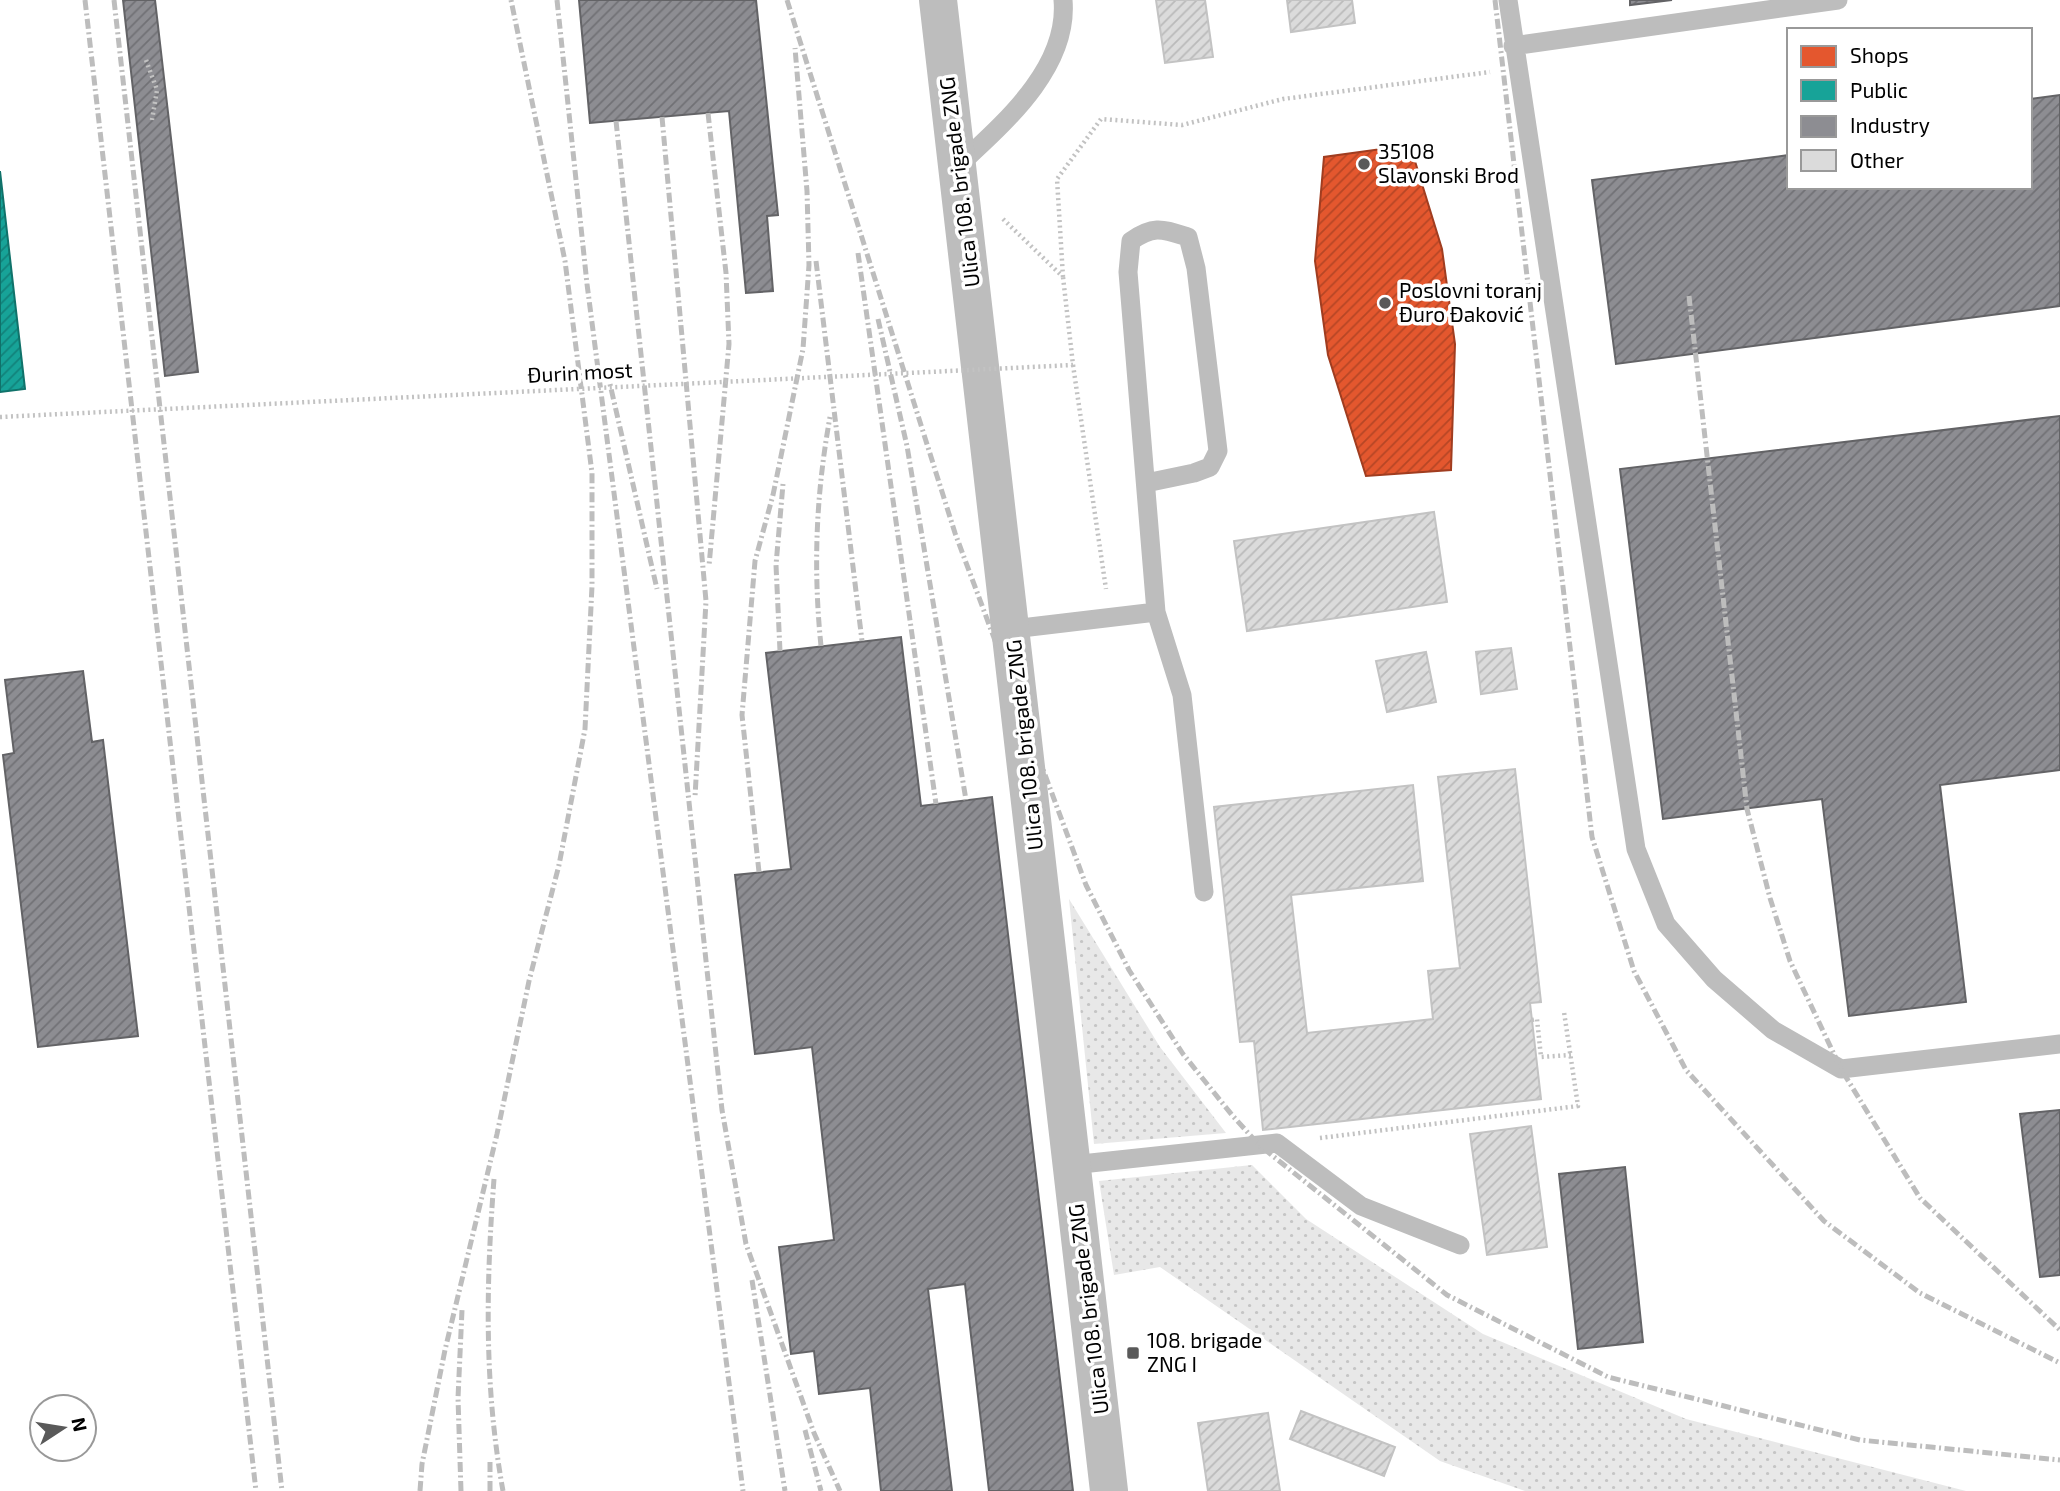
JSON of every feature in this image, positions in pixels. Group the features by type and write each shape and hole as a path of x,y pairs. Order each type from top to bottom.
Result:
{"street":[{"name":"Ulica 108. brigade ZNG","path":"938,0 1013,629 1110,1491"}],"lane":[{"path":"958,166 1006,121 1038,80 1057,47 1065,16 1063,0"},
{"path":"1508,0 1636,849 1666,925 1714,979 1773,1030 1841,1069 2060,1044"},
{"path":"1513,46 1838,0"},
{"path":"1146,483 1210,467 1217,452 1196,268 1188,237 1166,230 1147,229 1131,241 1128,272 1156,612 1182,695 1204,892"},
{"path":"1013,629 1156,612"},
{"path":"1072,1165 1278,1143 1361,1206 1460,1245"}],"path":[{"path":"145,60 157,90 152,120"},
{"path":"1110,618 1073,365 1063,276 1057,179 1101,119 1182,125 1283,99 1518,68"},
{"name":"Đurin most","path":"0,417 1073,365"},
{"path":"1278,1143 1578,1106 1564,1012"},
{"path":"1532,1020 1538,1019 1541,1057 1571,1055"}],"shaded area":[{"path":"1069,899 1160,1047 1226,1133 1094,1144"},
{"path":"1252,1165 1306,1219 1483,1334 1686,1419 1966,1491 1525,1491 1440,1461 1160,1267 1114,1275 1099,1181"}],"building: Shops":[{"name":"Poslovni toranj Đuro Đaković","path":"1410,145 1442,249 1455,344 1451,470 1366,476 1328,355 1315,261 1324,157"}],"building: Public":[{"path":"0,171 25,389 0,392"}],"building: Industry":[{"path":"123,0 155,0 198,372 165,376"},
{"path":"579,0 756,0 778,215 767,216 773,291 746,293 729,111 590,123"},
{"path":"1630,0 1672,0 1630,5"},
{"path":"2060,95 2060,306 1616,364 1592,180 1787,155 1787,189 2032,189 2032,99"},
{"path":"2060,416 2060,770 1940,785 1966,1002 1849,1016 1822,799 1663,819 1620,469"},
{"path":"901,637 921,806 992,797 1073,1491 989,1491 965,1284 928,1289 952,1491 881,1491 870,1388 819,1394 814,1351 791,1354 779,1247 834,1240 812,1047 755,1054 735,875 791,869 766,653"},
{"path":"83,671 92,742 103,740 138,1036 38,1047 3,755 14,753 5,680"},
{"path":"2060,1110 2060,1275 2040,1277 2020,1114"},
{"path":"1625,1167 1643,1342 1578,1349 1559,1174"}],"building: Other":[{"path":"1156,0 1205,0 1213,57 1165,63"},
{"path":"1287,0 1352,0 1355,23 1291,32"},
{"path":"1434,512 1447,602 1247,631 1234,541"},
{"path":"1511,648 1517,689 1481,694 1476,652"},
{"path":"1426,652 1436,702 1387,712 1376,661"},
{"path":"1515,769 1541,1002 1530,1003 1541,1099 1263,1130 1254,1041 1240,1042 1214,807 1413,785 1423,881 1291,895 1307,1033 1433,1019 1428,971 1460,968 1438,777"},
{"path":"1531,1126 1547,1247 1487,1255 1470,1134"},
{"path":"1301,1411 1395,1447 1384,1476 1290,1439"},
{"path":"1268,1413 1280,1491 1208,1491 1198,1423"}],"railway":[{"path":"85,0 256,1491"},
{"path":"114,0 282,1491"},
{"path":"420,1491 422,1464 445,1350 497,1134 529,981 559,865 585,729 592,586 592,473 565,261 511,0"},
{"path":"557,0 587,284 743,1491"},
{"path":"787,0 955,533 1086,885 1129,970 1183,1054 1232,1115 1259,1145 1447,1295 1608,1377 1860,1440 2060,1460"},
{"path":"1495,0 1592,837 1634,971 1686,1070 1824,1221 1920,1293 2060,1363"},
{"path":"759,872 742,715 755,561 773,495 803,349 809,265 807,191 795,48"},
{"path":"708,113 726,273 729,344 709,566"},
{"path":"662,117 706,601 695,797"},
{"path":"616,121 722,1110 746,1244 814,1433 840,1491"},
{"path":"858,253 936,804"},
{"path":"816,261 862,641"},
{"path":"1689,296 1747,809 1790,961 1841,1069 1920,1198 2060,1330"},
{"path":"878,319 907,446 966,800"},
{"path":"607,371 657,589"},
{"path":"821,646 817,531 830,417"},
{"path":"780,651 776,565 783,484"},
{"path":"494,1179 488,1335 492,1413 503,1491"},
{"path":"752,1280 785,1491"},
{"path":"461,1491 458,1398 462,1310"},
{"path":"805,1430 821,1491"},
{"path":"490,1461 490,1491"}],"place":[{"name":"35108 Slavonski Brod","path":"1364,164"},
{"name":"Poslovni toranj Đuro Đaković","path":"1385,303"},
{"name":"108. brigade ZNG I","path":"1133,1353"}]}
